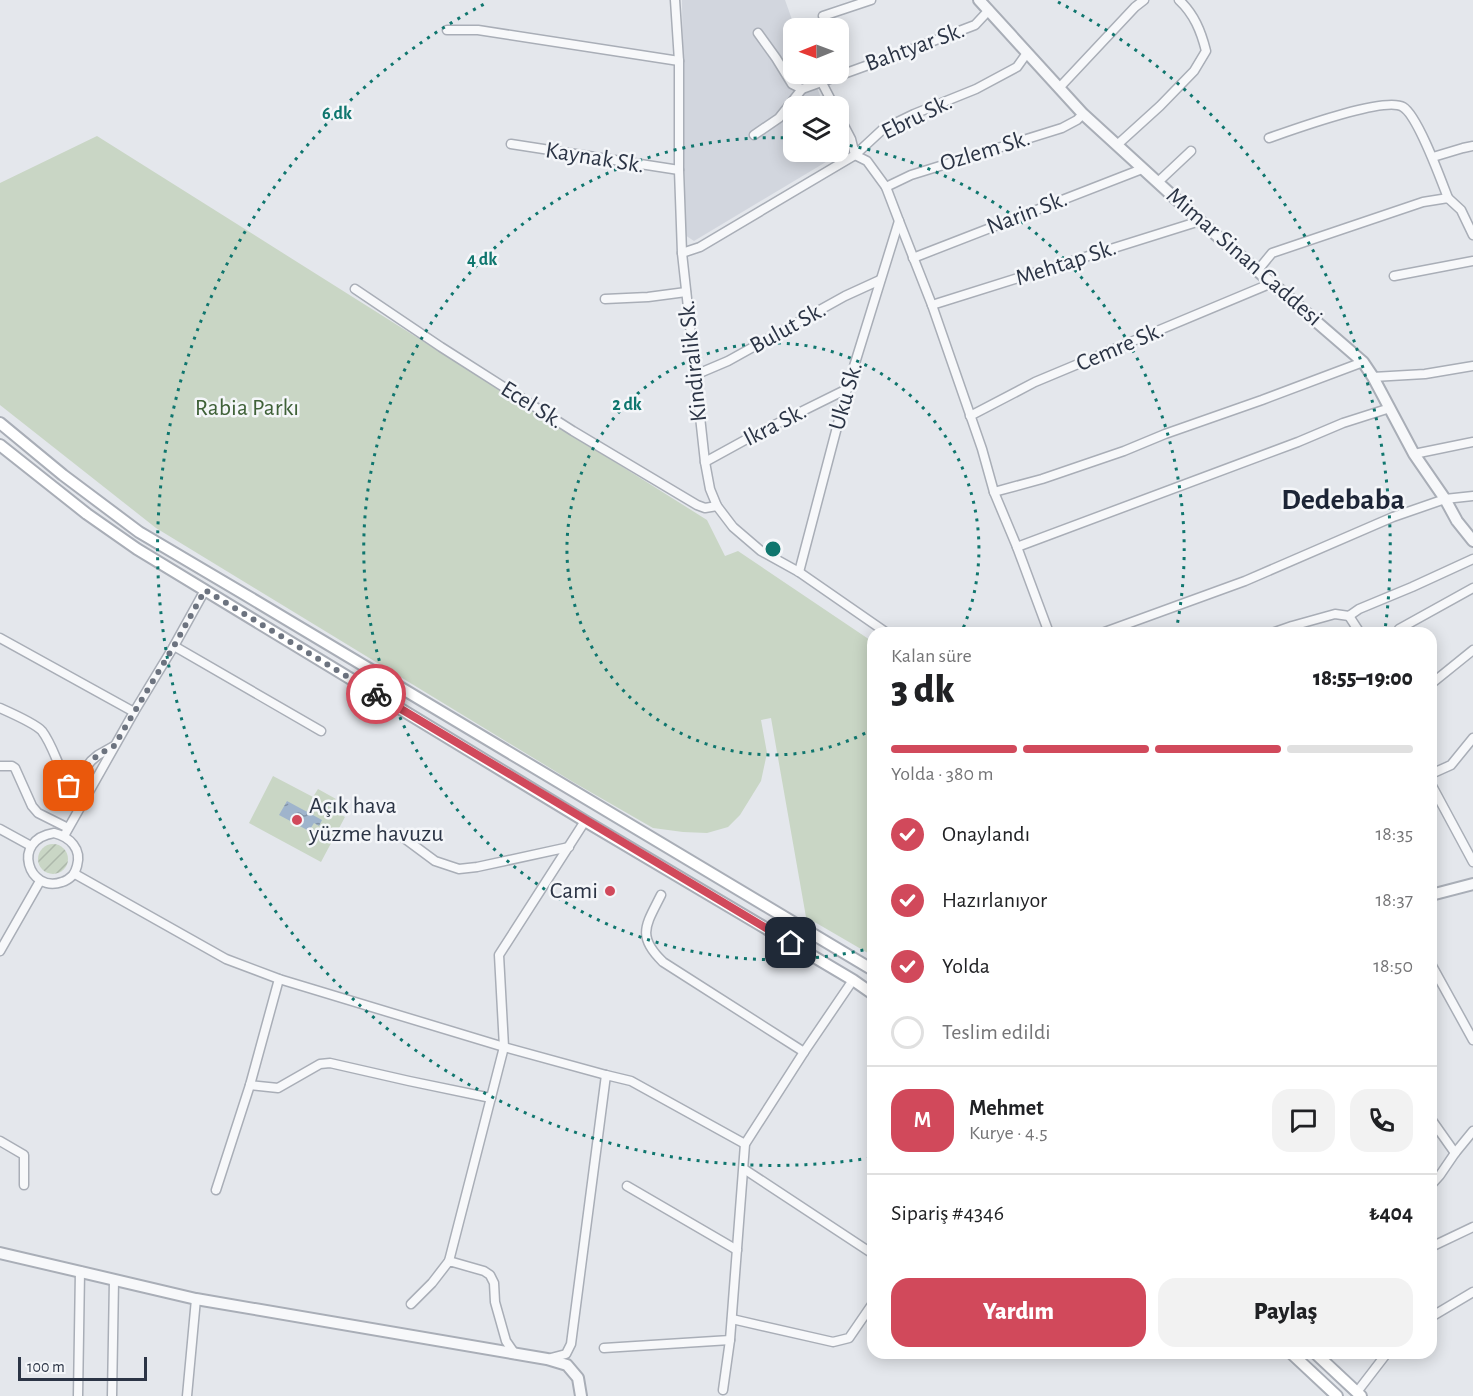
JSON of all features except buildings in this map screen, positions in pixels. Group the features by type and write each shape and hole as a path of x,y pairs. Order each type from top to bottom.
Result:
{"main road":[{"path":"0,423 63,475 139,532 867,966"},
{"path":"0,445 87,514 137,549 867,990"},
{"path":"1297,1359 1337,1396"},
{"path":"1321,1359 1359,1394"}],"street":[{"name":"Kindiralik Sk.","path":"675,0 682,253 710,489 717,506 733,527 761,551 799,572 878,627"},
{"path":"823,16 871,0"},
{"name":"Mimar Sinan Caddesi","path":"980,0 1083,114 1200,221 1363,362 1414,454 1473,541"},
{"path":"1059,88 1144,0"},
{"path":"1117,145 1194,71 1206,51 1201,30 1179,0"},
{"name":"Bahtyar Sk.","path":"849,71 975,25 989,10"},
{"path":"447,30 478,30 678,61"},
{"path":"754,135 779,118 802,89 792,84 758,33"},
{"name":"Ebru Sk.","path":"682,253 700,247 855,155 883,129 976,89 1017,67 1027,53"},
{"name":"Bahtyar Sk.","path":"802,89 814,84"},
{"path":"1269,138 1351,111 1391,104 1403,107 1411,115 1433,157 1448,198 1461,210 1472,231"},
{"name":"Ozlem Sk.","path":"886,187 911,175 1062,128 1083,114"},
{"path":"849,135 855,155 867,161 886,187 932,305 982,448 994,492 1046,627"},
{"name":"Kaynak Sk.","path":"511,144 679,170"},
{"path":"1433,157 1473,147"},
{"path":"1158,182 1191,151"},
{"name":"Narin Sk.","path":"914,258 1142,169"},
{"path":"1258,270 1272,253 1423,202 1448,198"},
{"name":"Uku Sk.","path":"799,572 847,389 899,221"},
{"name":"Mehtap Sk.","path":"932,305 1200,221"},
{"path":"1394,276 1473,261"},
{"name":"Bulut Sk.","path":"695,375 728,362 845,296 880,280"},
{"name":"Cemre Sk.","path":"970,416 1035,382 1272,283"},
{"name":"Ecel Sk.","path":"355,289 581,436 697,505 705,508 717,506"},
{"path":"605,299 686,292"},
{"path":"994,492 1115,454 1363,362"},
{"path":"1373,377 1425,374 1473,366"},
{"name":"Ikra Sk.","path":"705,462 847,389"},
{"path":"1017,547 1343,423 1390,408"},
{"path":"1414,454 1473,442"},
{"path":"1118,627 1293,561 1393,517 1445,499 1473,496"},
{"path":"1289,627 1335,614 1349,616 1359,609 1473,559"},
{"path":"1403,627 1473,588"},
{"path":"66,832 205,590"},
{"path":"1349,616 1356,627"},
{"path":"0,638 134,712"},
{"path":"174,646 321,731"},
{"path":"1437,679 1473,650"},
{"path":"0,708 41,729 69,786 85,799"},
{"path":"1437,771 1451,765 1473,738"},
{"path":"67,781 82,773 98,755 114,746"},
{"path":"0,766 15,768 32,806 38,813 66,832 78,854 75,874 67,880 58,884 50,884 40,880 29,867 28,853 31,846 45,834 66,832"},
{"path":"1437,795 1473,862"},
{"path":"411,1304 432,1283 449,1261 491,1098 504,1047 500,956 585,821"},
{"path":"0,829 31,846"},
{"path":"388,835 400,835 435,861 459,869 569,847"},
{"path":"75,874 226,959 279,979 504,1047 631,1081 745,1144"},
{"path":"0,951 40,880"},
{"path":"1437,893 1473,884"},
{"path":"661,895 648,921 646,939 651,951 663,962 804,1052"},
{"path":"1437,975 1473,1040"},
{"path":"216,1190 250,1084 279,979"},
{"path":"723,1390 732,1319 745,1144 853,980"},
{"path":"250,1084 278,1088 320,1065 330,1063 491,1098"},
{"path":"547,1359 566,1354 571,1344 606,1075"},
{"path":"1437,1128 1455,1153"},
{"path":"1437,1178 1473,1131"},
{"path":"0,1141 24,1155 24,1185"},
{"path":"744,1169 867,1250"},
{"path":"627,1186 737,1250"},
{"path":"1437,1244 1473,1227"},
{"path":"0,1253 196,1299 547,1359 567,1365 578,1378 581,1396"},
{"path":"449,1261 484,1271 490,1275 494,1283 495,1302 507,1341 515,1354"},
{"path":"78,1396 80,1271"},
{"path":"112,1396 114,1280"},
{"path":"1437,1313 1473,1292"},
{"path":"187,1396 196,1299"},
{"path":"732,1319 833,1342 849,1338 867,1312"},
{"path":"604,1348 730,1340"},
{"path":"1359,1394 1383,1359"}],"shaded area":[{"path":"682,0 785,0 791,18 783,18 783,84 816,84 820,96 783,96 783,162 826,162 694,241 685,235"}],"green space":[{"name":"Rabia Parkı","path":"97,136 707,520 725,556 738,551 867,638 867,953 806,917 771,718 761,720 767,753 761,781 740,815 728,827 707,833 653,828 573,782 156,528 0,405 0,183"},
{"name":"Açık hava yüzme havuzu","path":"273,776 313,797 318,789 336,799 331,809 345,817 321,862 249,823"},
{"path":"53,844 64,848 68,859 64,870 53,874 42,870 38,859 42,848"}],"water":[{"name":"Açık hava yüzme havuzu","path":"287,801 322,820 319,826 314,823 309,831 279,815"}],"way so far":[{"path":"69,786 67,781 82,773 98,755 114,746 205,590 376,694"}],"place":[{"name":"Açık hava yüzme havuzu","path":"297,820"},
{"name":"Cami","path":"610,891"}],"district":[{"name":"Dedebaba","path":"1343,500"}],"route":[{"path":"376,694 791,943"}]}
